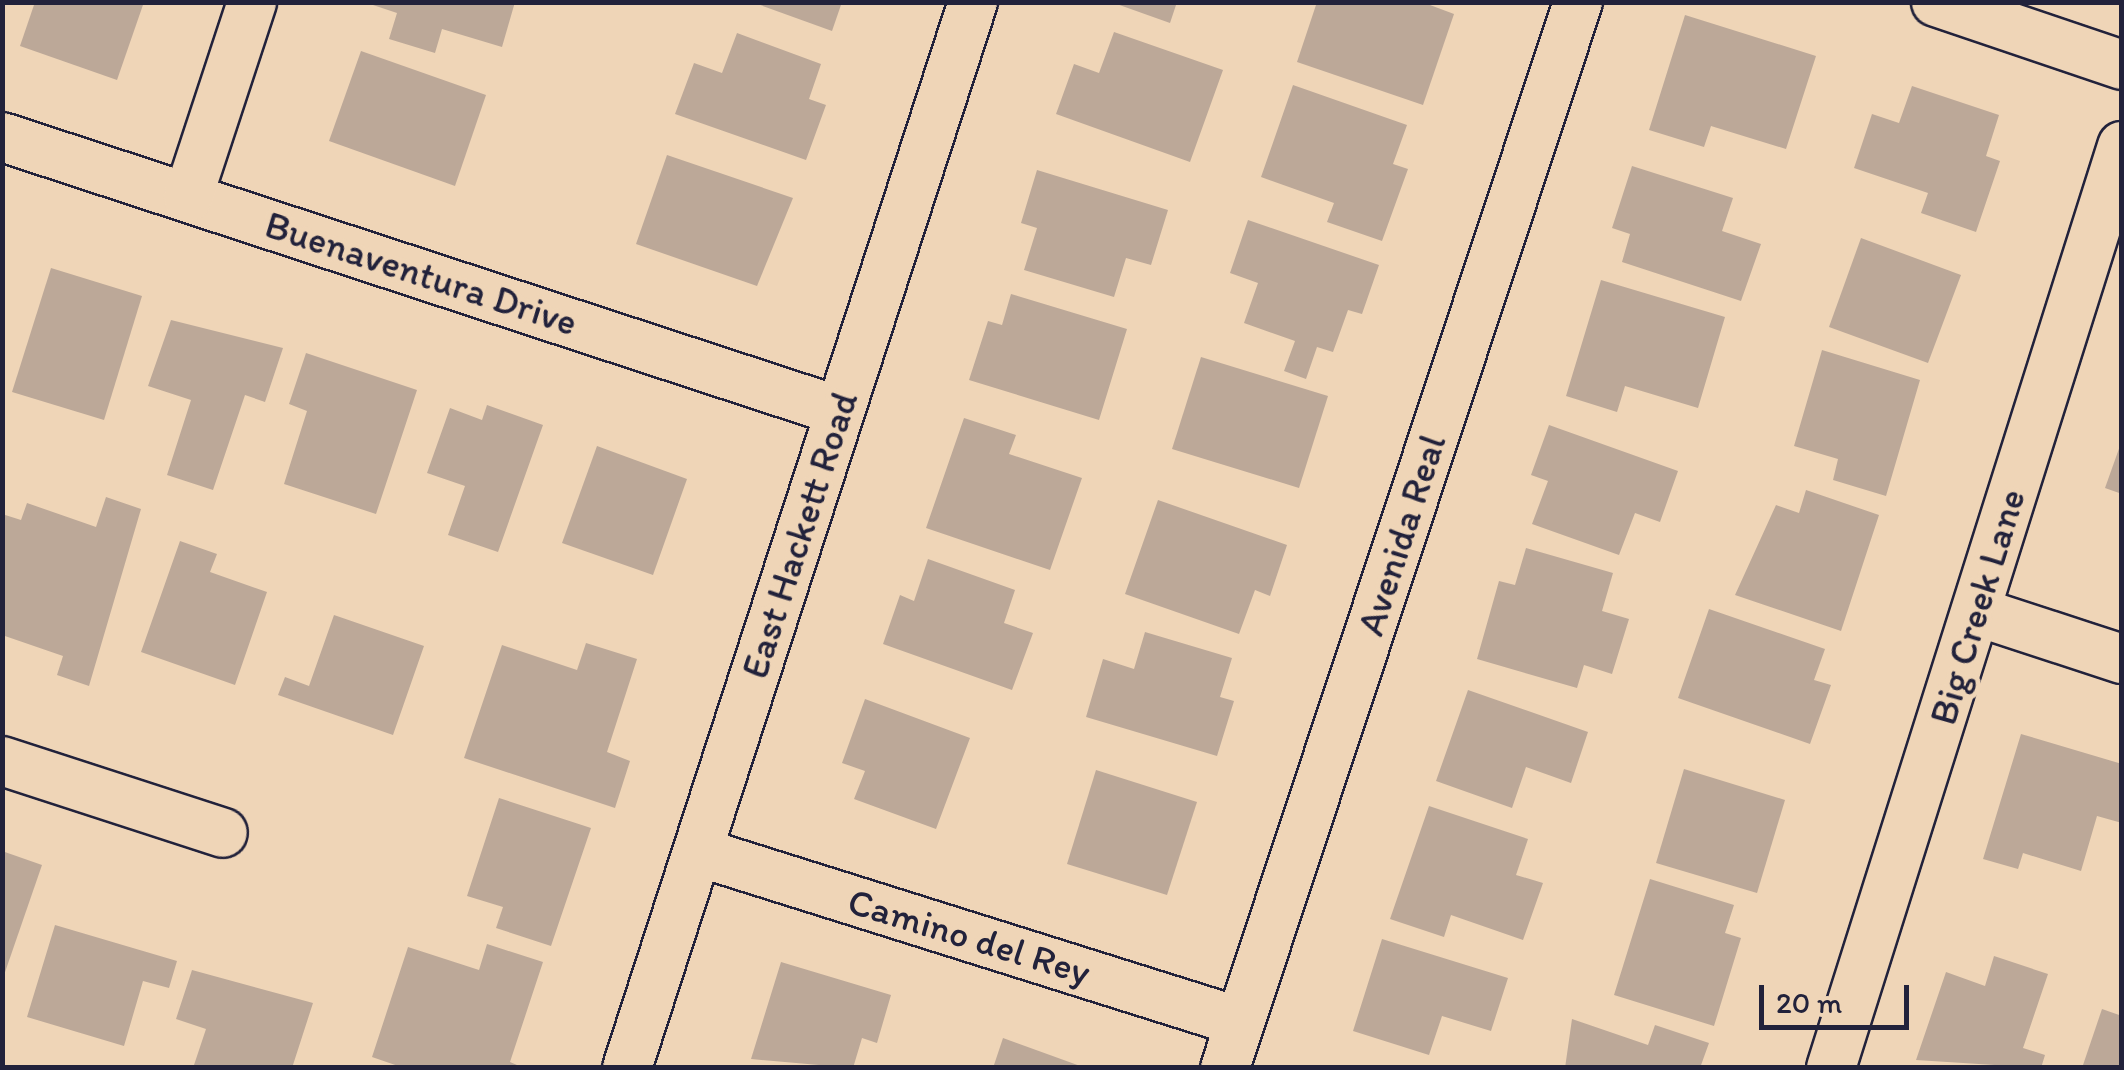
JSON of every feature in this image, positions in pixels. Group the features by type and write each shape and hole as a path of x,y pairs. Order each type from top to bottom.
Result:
{"street":[{"path":"188,197 252,2"},
{"name":"East Hackett Road","path":"627,1068 973,2"},
{"name":"Avenida Real","path":"1225,1068 1578,2"},
{"path":"1936,2 2122,64"},
{"name":"Buenaventura Drive","path":"2,137 838,411"},
{"name":"Big Creek Lane","path":"1831,1068 2122,146"},
{"path":"1978,612 2122,658"},
{"path":"2,760 223,832"},
{"name":"Camino del Rey","path":"699,852 1240,1022"}],"building":[{"path":"35,2 144,2 117,80 20,46"},
{"path":"364,2 515,2 502,47 442,29 435,53 389,39 397,13"},
{"path":"752,2 842,2 832,31"},
{"path":"1111,2 1177,2 1170,23"},
{"path":"1317,2 1422,2 1454,14 1423,105 1297,62"},
{"path":"1685,15 1816,56 1786,149 1711,126 1704,147 1649,130"},
{"path":"1114,32 1223,70 1190,162 1056,114 1074,64 1099,73"},
{"path":"737,33 821,64 809,99 826,105 806,160 675,114 694,63 722,73"},
{"path":"361,51 486,95 455,186 329,141"},
{"path":"1293,85 1407,125 1393,164 1408,169 1382,241 1327,222 1334,203 1261,177"},
{"path":"1912,86 1999,115 1986,156 2000,161 1976,232 1921,213 1928,193 1854,168 1872,114 1899,123"},
{"path":"667,155 793,198 757,286 636,244"},
{"path":"1632,166 1733,198 1722,231 1761,244 1741,301 1622,262 1630,234 1612,228"},
{"path":"1037,170 1168,210 1151,265 1126,258 1114,297 1024,270 1037,228 1021,223"},
{"path":"1248,220 1379,265 1362,314 1348,310 1333,352 1317,347 1306,379 1284,371 1295,341 1244,323 1258,283 1230,273"},
{"path":"1861,238 1961,275 1928,363 1829,327"},
{"path":"51,268 142,296 104,420 12,392"},
{"path":"1601,280 1725,317 1698,408 1625,386 1617,412 1566,396"},
{"path":"1011,294 1127,329 1099,420 969,380 988,321 1002,325"},
{"path":"171,320 283,348 265,402 245,395 213,490 167,475 191,400 148,386"},
{"path":"1822,350 1920,380 1886,496 1833,480 1838,459 1794,446"},
{"path":"306,353 417,390 376,514 284,484 307,411 289,404"},
{"path":"1201,357 1328,396 1299,488 1172,449"},
{"path":"487,405 543,425 498,552 448,535 465,486 427,473 450,408 482,420"},
{"path":"964,418 1016,435 1009,454 1082,478 1050,570 926,528"},
{"path":"1549,425 1678,471 1660,522 1635,513 1619,555 1532,524 1548,481 1531,475"},
{"path":"2122,443 2122,494 2105,488"},
{"path":"597,446 687,479 653,575 562,543"},
{"path":"1806,490 1879,515 1841,631 1735,595 1776,505 1799,513"},
{"path":"106,497 141,509 89,686 57,675 63,656 2,635 2,514 21,520 27,503 96,527"},
{"path":"1158,500 1287,545 1270,596 1255,590 1239,634 1125,594"},
{"path":"180,541 217,554 210,572 267,592 235,685 141,652"},
{"path":"1526,548 1613,573 1602,611 1629,619 1612,674 1584,665 1577,688 1477,659 1499,581 1515,585"},
{"path":"928,559 1015,590 1004,623 1033,633 1012,690 883,644 900,595 914,601"},
{"path":"1709,609 1825,649 1814,680 1831,685 1810,744 1678,698"},
{"path":"334,615 424,646 393,735 278,695 285,677 309,686"},
{"path":"1145,632 1232,658 1220,697 1234,701 1217,756 1086,717 1103,659 1134,669"},
{"path":"586,643 637,659 607,752 630,761 615,808 464,758 502,645 577,670"},
{"path":"1468,690 1588,732 1571,783 1526,767 1512,808 1436,781"},
{"path":"865,699 970,738 936,829 854,799 865,771 842,763"},
{"path":"2021,734 2122,764 2122,823 2097,816 2081,871 2023,853 2018,869 1983,859"},
{"path":"1684,769 1785,800 1757,893 1656,863"},
{"path":"1096,770 1197,802 1167,895 1067,864"},
{"path":"499,798 591,828 551,946 496,928 503,907 467,896"},
{"path":"1429,806 1528,839 1516,875 1543,883 1523,940 1451,915 1444,937 1390,919"},
{"path":"2,851 42,865 3,978 2,978"},
{"path":"1650,879 1734,905 1725,933 1741,938 1714,1026 1614,995"},
{"path":"55,925 177,961 169,988 143,981 124,1046 27,1017"},
{"path":"1382,939 1508,978 1491,1031 1442,1016 1429,1055 1353,1031"},
{"path":"487,944 543,962 510,1062 524,1068 404,1068 372,1057 408,947 479,970"},
{"path":"1994,956 2048,974 2023,1048 2045,1055 2041,1068 1916,1060 1946,972 1985,986"},
{"path":"781,962 891,995 877,1043 862,1038 853,1068 751,1059"},
{"path":"192,970 313,1003 292,1068 193,1068 206,1029 176,1019"},
{"path":"2102,1009 2122,1016 2122,1068 2082,1068"},
{"path":"1572,1019 1648,1045 1655,1025 1709,1043 1700,1068 1565,1068"},
{"path":"1003,1038 1083,1067 993,1068"}]}
